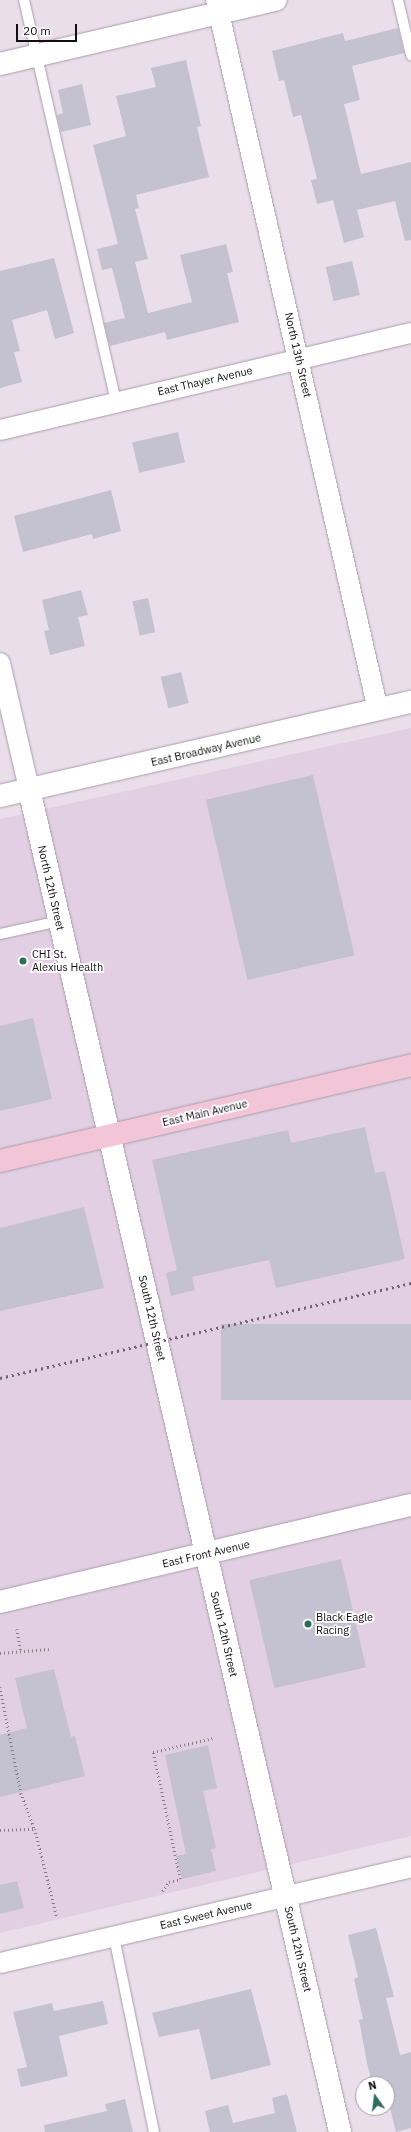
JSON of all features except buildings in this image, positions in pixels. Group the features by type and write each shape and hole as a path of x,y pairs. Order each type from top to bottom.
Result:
{"main road":[{"name":"East Main Avenue","path":"0,1161 411,1065"}],"street":[{"path":"0,64 218,6 276,0"},
{"name":"North 13th Street","path":"218,6 378,710"},
{"name":"East Thayer Avenue","path":"0,430 411,333"},
{"name":"North 12th Street","path":"0,663 109,1135"},
{"name":"East Broadway Avenue","path":"0,796 411,702"},
{"name":"South 12th Street","path":"109,1135 340,2132"},
{"name":"East Front Avenue","path":"0,1602 411,1505"},
{"name":"East Sweet Avenue","path":"0,1963 411,1868"}],"lane":[{"path":"24,0 116,403"},
{"path":"398,0 411,55"},
{"path":"0,934 59,921"},
{"path":"114,1937 154,2132"}],"path":[{"path":"17,1629 21,1651"},
{"path":"0,1653 49,1649"},
{"path":"0,1687 21,1793 35,1829 57,1916"},
{"path":"162,1891 168,1882 180,1879 153,1752 213,1738"},
{"path":"0,1830 35,1829"}],"shaded area":[{"path":"411,728 411,1836 0,1933 0,819"}],"railway":[{"path":"0,1378 411,1283"}],"place":[{"name":"CHI St. Alexius Health","path":"23,961"},
{"name":"Black Eagle Racing","path":"308,1624"}]}
